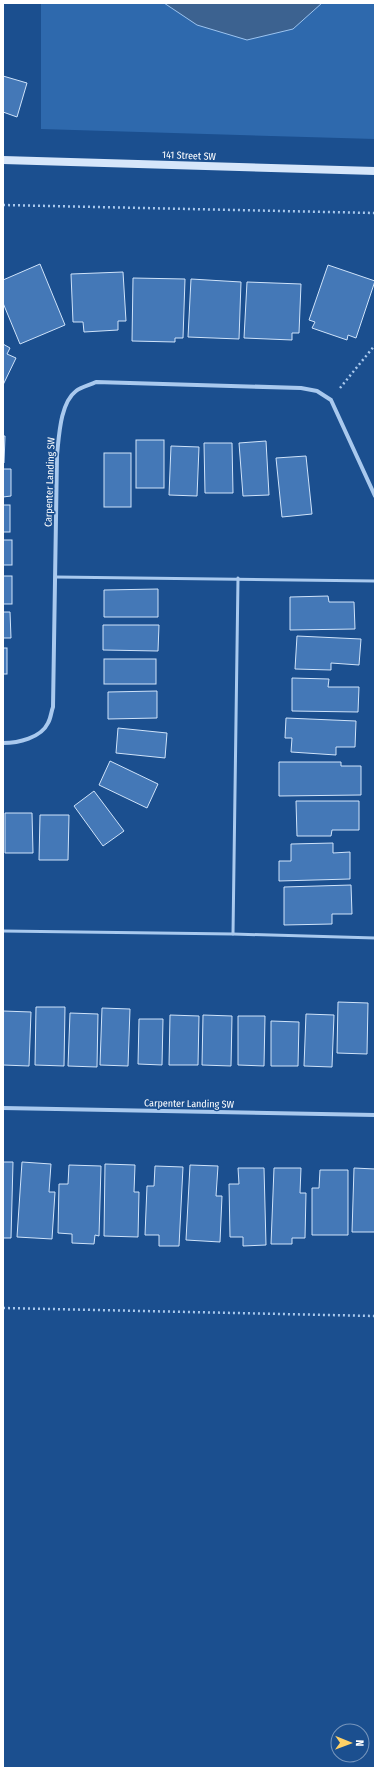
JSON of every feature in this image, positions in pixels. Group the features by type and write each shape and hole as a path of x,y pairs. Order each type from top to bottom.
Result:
{"main road":[{"name":"141 Street SW","path":"3,160 375,171"}],"street":[{"name":"Carpenter Landing SW","path":"3,743 18,743 29,738 48,724 53,707 57,455 60,428 66,407 75,391 96,382 301,388 317,391 331,400"},
{"path":"331,400 375,496"},
{"name":"Carpenter Landing SW","path":"3,1108 375,1115"}],"lane":[{"path":"56,577 238,578 375,581"},
{"path":"233,934 238,578"},
{"path":"3,931 233,934 375,938"}],"path":[{"path":"3,205 375,213"},
{"path":"331,400 375,345"},
{"path":"3,1308 375,1316"}],"shaded area":[{"path":"41,3 375,3 375,139 41,129"},
{"path":"164,3 322,3 293,29 247,40 197,25"}],"building":[{"path":"3,76 27,83 17,117 3,112"},
{"path":"40,264 65,325 20,344 3,303 3,280"},
{"path":"328,265 375,281 356,338 348,335 347,340 312,328 315,322 309,320"},
{"path":"123,272 126,321 118,321 118,330 84,332 83,322 73,322 71,274"},
{"path":"133,278 185,279 183,338 175,338 175,342 132,341"},
{"path":"191,279 241,282 239,339 188,337"},
{"path":"247,282 301,284 299,333 292,333 292,340 244,338"},
{"path":"3,344 10,348 7,354 16,358 3,385"},
{"path":"3,436 5,436 4,463 3,463"},
{"path":"136,440 164,440 164,488 136,488"},
{"path":"266,441 269,495 243,496 239,443"},
{"path":"204,443 232,443 233,493 205,493"},
{"path":"171,446 199,447 197,496 169,495"},
{"path":"104,453 131,453 131,507 104,507"},
{"path":"306,456 312,514 282,517 276,458"},
{"path":"3,469 11,469 11,496 3,497"},
{"path":"3,505 10,505 10,532 3,532"},
{"path":"3,540 12,540 12,565 3,565"},
{"path":"3,576 12,576 12,604 3,604"},
{"path":"158,589 158,617 104,617 104,590"},
{"path":"328,596 329,602 354,602 355,629 290,630 290,597"},
{"path":"3,612 10,612 11,638 3,638"},
{"path":"103,625 159,625 158,651 103,650"},
{"path":"297,636 361,639 359,665 331,663 331,670 295,669"},
{"path":"3,648 7,648 7,674 3,674"},
{"path":"104,659 156,659 156,684 104,684"},
{"path":"292,678 329,679 328,687 359,687 358,712 292,711"},
{"path":"157,691 157,718 108,719 108,692"},
{"path":"286,718 356,721 355,747 336,747 336,755 291,752 292,738 285,738"},
{"path":"118,728 167,733 165,758 116,753"},
{"path":"110,761 158,784 147,808 99,785"},
{"path":"279,762 341,762 341,766 361,766 361,795 279,796"},
{"path":"94,791 124,831 103,846 74,806"},
{"path":"296,801 359,801 359,830 332,830 331,836 297,836"},
{"path":"5,813 32,813 33,853 5,853"},
{"path":"40,815 69,815 68,860 39,860"},
{"path":"333,843 333,853 350,852 350,879 279,881 279,861 291,861 291,844"},
{"path":"351,885 352,914 332,914 332,924 284,925 284,887"},
{"path":"338,1002 368,1003 367,1054 337,1053"},
{"path":"36,1007 65,1007 64,1066 35,1065"},
{"path":"102,1008 130,1009 128,1066 100,1065"},
{"path":"3,1011 31,1012 29,1066 3,1065"},
{"path":"70,1013 98,1014 97,1067 68,1066"},
{"path":"306,1014 334,1015 332,1067 304,1066"},
{"path":"170,1015 199,1016 198,1065 169,1065"},
{"path":"203,1015 232,1016 231,1066 202,1065"},
{"path":"238,1016 265,1016 264,1066 238,1065"},
{"path":"139,1019 163,1019 162,1065 138,1064"},
{"path":"271,1021 299,1022 298,1066 271,1066"},
{"path":"3,1162 13,1162 11,1238 3,1238"},
{"path":"22,1162 51,1164 49,1192 55,1192 52,1239 17,1237"},
{"path":"105,1164 135,1165 134,1192 139,1192 138,1237 104,1236"},
{"path":"69,1165 101,1166 99,1236 95,1235 94,1244 72,1243 72,1234 58,1233 59,1184 68,1184"},
{"path":"190,1165 218,1166 216,1196 222,1196 220,1242 186,1240"},
{"path":"155,1166 183,1167 179,1246 159,1246 159,1235 145,1235 147,1186 154,1186"},
{"path":"238,1168 264,1168 266,1245 243,1246 243,1237 230,1237 229,1184 239,1184"},
{"path":"274,1168 301,1168 300,1193 306,1193 305,1238 292,1238 292,1244 271,1244"},
{"path":"354,1168 375,1169 375,1232 352,1232"},
{"path":"320,1170 348,1170 348,1235 312,1235 312,1188 319,1188"}]}
